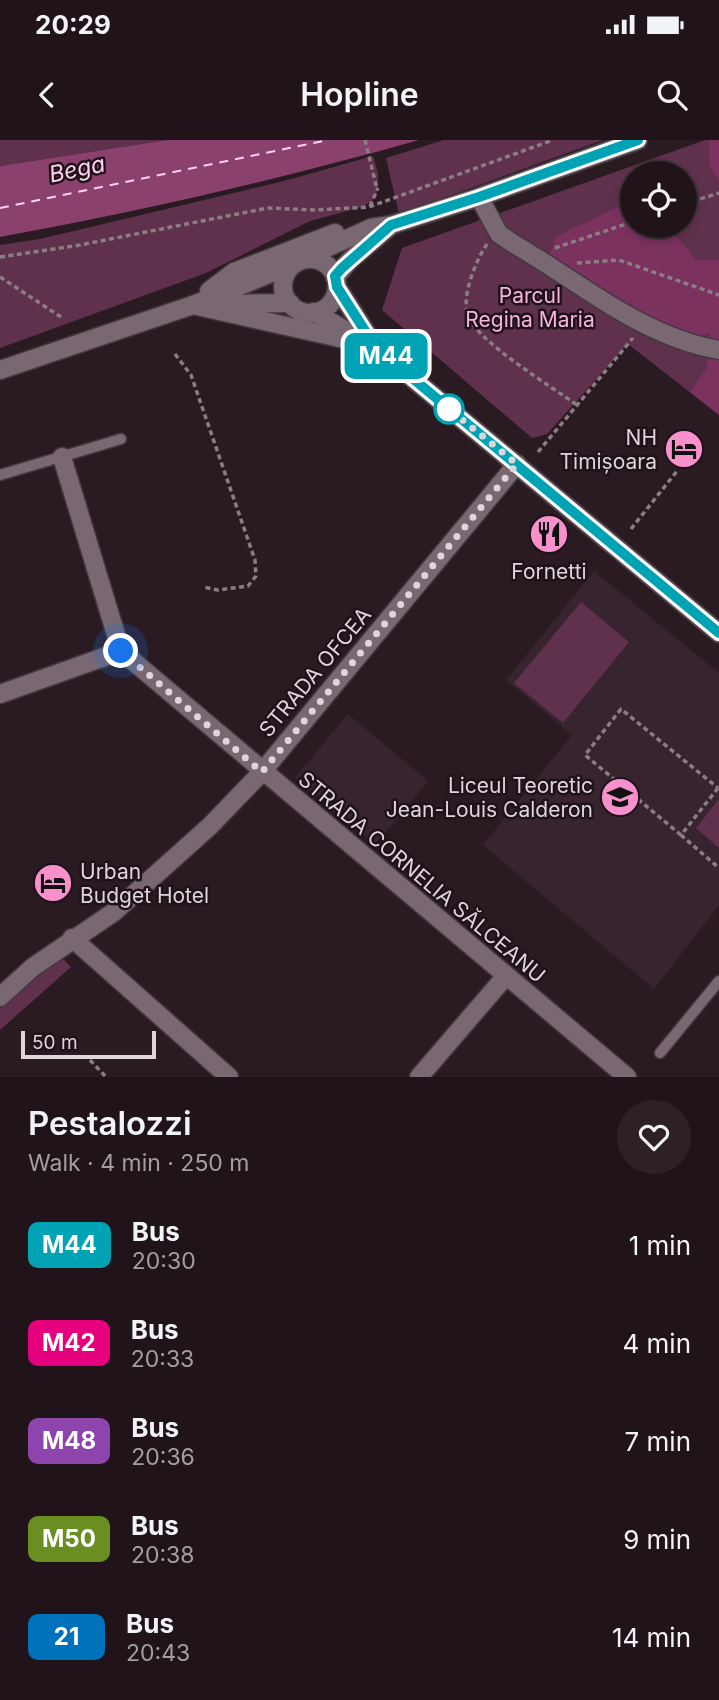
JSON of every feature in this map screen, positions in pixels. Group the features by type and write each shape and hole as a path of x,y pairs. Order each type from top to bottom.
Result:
{"street":[{"path":"193,304 234,272 350,228 391,225 479,197 638,140"},
{"path":"479,197 499,234 644,326 695,346 719,350"},
{"path":"371,228 324,249 286,274 286,297 290,303 301,311 321,310 332,301 336,282 350,260 391,225"},
{"path":"0,370 193,304 304,261 326,265 376,348"},
{"path":"193,304 290,303"},
{"path":"193,304 376,348"},
{"path":"314,312 376,348 719,633"},
{"path":"0,694 121,651 62,457"},
{"name":"STRADA OFCEA","path":"0,997 33,967 114,912 174,860 262,772 517,464"},
{"name":"STRADA CORNELIA SĂLCEANU","path":"121,651 626,1077"},
{"path":"72,938 229,1077"},
{"path":"419,1077 505,977"}],"lane":[{"path":"0,475 121,439"},
{"path":"660,1053 718,983"}],"path":[{"path":"365,140 377,189 369,207"},
{"path":"0,257 80,245 268,208 314,210 369,207 553,140"},
{"path":"697,200 719,194"},
{"path":"533,255 620,226"},
{"path":"499,234 486,245 474,267 467,292 468,315 485,338 577,405"},
{"path":"550,265 619,260 719,295"},
{"path":"0,277 61,317"},
{"path":"538,452 644,326"},
{"path":"175,354 191,375 255,560 256,576 248,586 218,590 203,587"},
{"path":"631,529 677,471"},
{"path":"681,835 719,787 621,709 584,755 719,868"},
{"path":"90,1060 106,1077"}],"shaded area":[{"path":"709,140 719,140 719,181 709,165"},
{"path":"618,207 620,238 677,238 696,260 719,260 719,415 690,392 707,368 710,333 669,344 545,265 557,236"},
{"name":"Liceul Teoretic Jean-Louis Calderon","path":"594,571 719,673 719,905 654,989 483,845 572,735 506,680"},
{"path":"348,714 428,781 375,845 295,778"}],"green space":[{"path":"0,140 167,140 0,166"},
{"path":"444,140 603,140 399,214 386,158"},
{"name":"Parcul Regina Maria","path":"705,140 719,140 719,415 628,344 547,434 532,438 382,310 402,248 620,170 620,238 697,238 697,161 646,161"},
{"path":"373,156 378,173 378,190 373,200 362,207 310,221 206,273 0,348 0,245 40,239 284,181"},
{"path":"581,602 629,642 563,723 514,683"},
{"path":"719,799 719,848 696,828"},
{"path":"59,955 71,967 0,1030 0,1008"}],"water":[{"name":"Bega","path":"167,140 419,140 211,193 0,237 0,166"}],"ferry route":[{"path":"0,208 328,140"}],"bus line":[{"name":"M44","path":"638,140 479,197 391,225 335,276 337,287 376,348 719,633"}],"place":[{"name":"NH Timișoara","path":"684,449"},
{"name":"Fornetti","path":"549,534"},
{"name":"Liceul Teoretic Jean-Louis Calderon","path":"620,797"},
{"name":"Urban Budget Hotel","path":"53,883"}],"route":[{"path":"121,651 262,772 517,464 449,409"}]}
